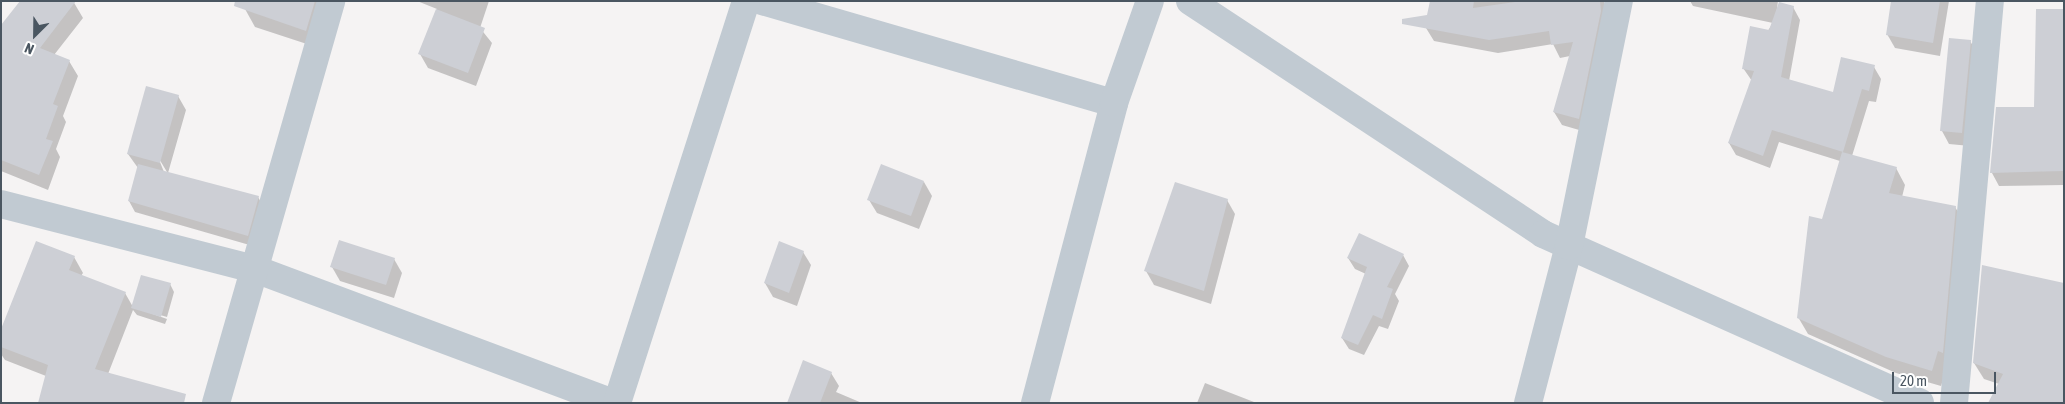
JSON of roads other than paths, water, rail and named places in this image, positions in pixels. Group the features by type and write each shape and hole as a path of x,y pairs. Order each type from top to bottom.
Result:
{"street":[{"path":"216,403 331,1"},
{"path":"617,403 746,1"},
{"path":"762,1 1114,103"},
{"path":"1035,403 1114,103 1150,1"},
{"path":"1190,1 1544,234 1920,403"},
{"path":"1528,403 1569,246 1619,1"},
{"path":"1954,403 1990,1"},
{"path":"1,204 255,269 613,403"}]}
